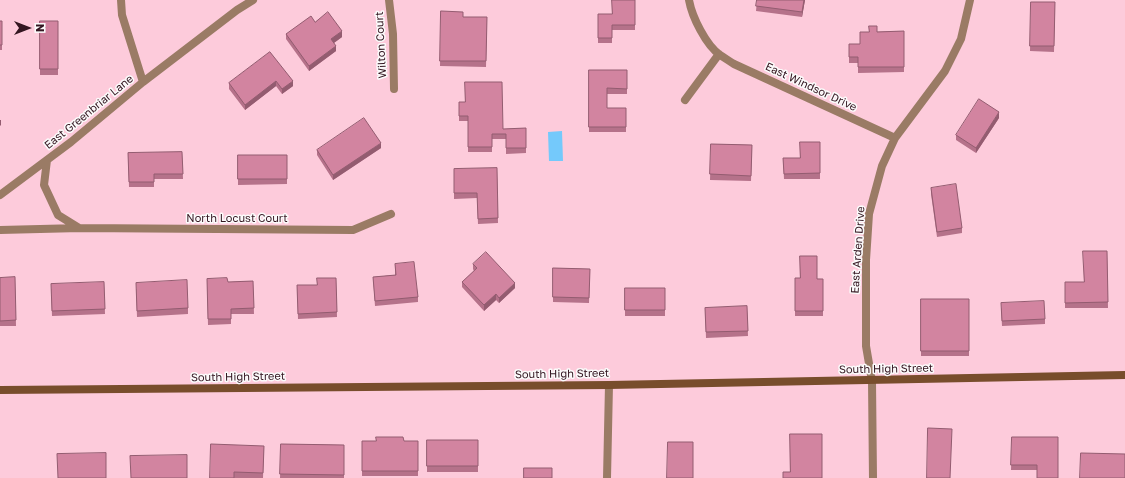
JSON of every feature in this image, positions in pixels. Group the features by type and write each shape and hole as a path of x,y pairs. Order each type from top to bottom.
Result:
{"street":[{"name":"East Greenbriar Lane","path":"0,195 71,142 143,82 122,15 121,0"},
{"path":"143,82 237,10 253,0"},
{"name":"Wilton Court","path":"389,0 393,34 394,89"},
{"name":"East Windsor Drive","path":"689,0 696,22 706,38 719,54 734,64 895,138"},
{"name":"East Arden Drive","path":"873,478 872,380 866,346 866,260 869,214 882,166 895,138 944,71 961,39 970,0"},
{"path":"685,100 719,54"},
{"path":"47,160 44,185 58,215 80,228"},
{"name":"North Locust Court","path":"0,230 80,228 353,230 391,214"},
{"name":"South High Street","path":"0,390 608,385 1125,375"},
{"path":"607,478 608,385"}],"water":[{"path":"562,131 563,161 549,161 548,132"}],"building":[{"path":"612,0 635,0 635,25 612,25 612,38 598,38 598,14 612,14"},
{"path":"757,0 804,0 802,12 756,6"},
{"path":"1031,2 1055,2 1054,46 1030,46"},
{"path":"441,11 463,12 463,17 487,17 486,61 440,61"},
{"path":"328,12 342,31 331,39 336,46 309,66 286,34 311,16 315,22"},
{"path":"0,21 2,21 2,45 0,45"},
{"path":"40,21 58,21 58,69 40,69"},
{"path":"869,26 877,26 877,32 904,31 904,67 858,67 858,57 849,57 849,44 860,44 860,32 869,32"},
{"path":"270,52 293,81 282,89 276,81 245,105 229,83"},
{"path":"589,70 627,70 627,89 607,88 607,108 626,108 626,127 589,127"},
{"path":"465,82 502,82 503,129 526,128 526,148 506,148 506,134 492,134 492,147 468,147 468,116 459,116 459,102 465,102"},
{"path":"979,99 999,112 976,148 956,135"},
{"path":"364,118 381,143 333,175 317,150"},
{"path":"800,142 820,142 820,173 784,174 783,158 800,158"},
{"path":"711,144 752,145 751,176 710,174"},
{"path":"182,152 183,174 154,174 154,182 129,182 128,153"},
{"path":"238,155 287,155 287,179 238,179"},
{"path":"497,168 498,218 478,219 477,193 454,193 454,169"},
{"path":"956,184 962,228 937,232 931,188"},
{"path":"1083,251 1107,251 1108,302 1065,303 1065,282 1084,282"},
{"path":"486,252 515,283 499,298 496,294 484,305 462,282 477,268 473,264"},
{"path":"800,256 817,256 817,279 823,279 823,311 795,311 795,278 800,278"},
{"path":"414,262 418,297 375,301 373,277 396,275 395,264"},
{"path":"553,268 590,269 589,298 553,297"},
{"path":"15,277 16,320 0,321 0,278"},
{"path":"227,278 228,282 253,281 254,308 231,309 231,319 208,319 207,279"},
{"path":"317,278 336,278 337,312 298,314 297,285 317,285"},
{"path":"187,280 188,308 137,311 136,283"},
{"path":"104,282 105,309 52,311 51,284"},
{"path":"625,288 665,288 665,310 625,310"},
{"path":"921,299 969,299 969,351 921,351"},
{"path":"1044,301 1045,319 1002,321 1001,303"},
{"path":"747,306 748,331 706,332 705,308"},
{"path":"928,428 952,429 950,478 927,478"},
{"path":"790,434 822,434 822,478 783,478 783,472 790,472"},
{"path":"376,437 403,437 404,441 418,441 418,471 362,471 362,441 376,441"},
{"path":"1012,437 1058,437 1058,478 1037,478 1037,465 1011,465"},
{"path":"427,440 478,440 478,466 427,466"},
{"path":"668,442 693,442 693,478 667,478"},
{"path":"211,444 264,446 263,473 234,472 234,478 210,478"},
{"path":"281,444 344,445 344,475 280,474"},
{"path":"106,453 106,478 58,478 57,454"},
{"path":"1081,453 1125,454 1125,478 1080,478"},
{"path":"187,455 187,478 131,478 130,456"},
{"path":"524,468 552,468 552,478 524,478"}]}
